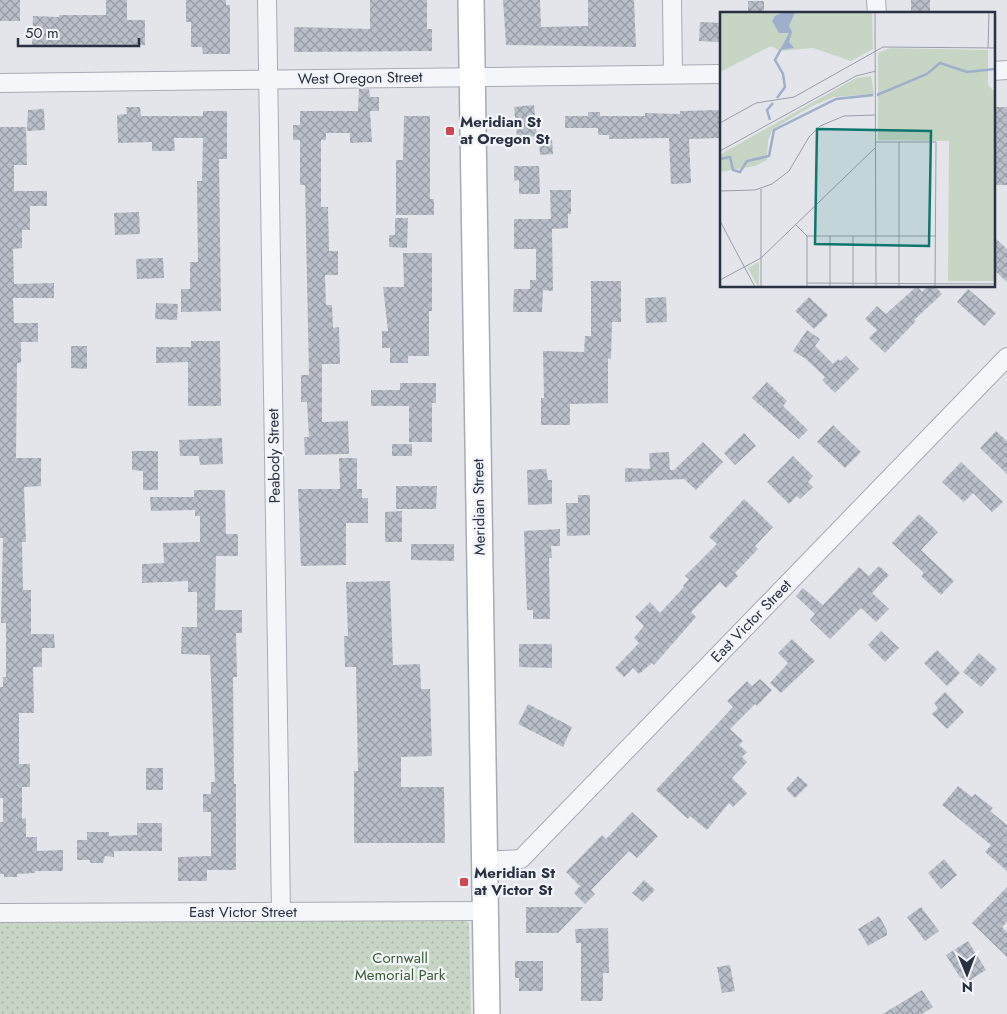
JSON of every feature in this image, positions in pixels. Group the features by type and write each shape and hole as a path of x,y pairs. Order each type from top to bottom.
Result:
{"main road":[{"name":"Meridian Street","path":"471,0 487,1014"}],"street":[{"name":"Peabody Street","path":"267,0 281,912"},
{"path":"672,0 673,74"},
{"path":"994,70 1007,70"},
{"name":"West Oregon Street","path":"0,83 720,74"},
{"name":"East Victor Street","path":"485,861 522,859 1007,357"},
{"name":"East Victor Street","path":"0,913 485,910"}],"green space":[{"name":"Cornwall Memorial Park","path":"464,918 469,924 471,1014 0,1014 0,923"}],"building":[{"path":"0,0 20,0 20,21 0,21"},
{"path":"106,0 127,0 127,20 145,20 145,45 101,45 101,47 32,45 33,16 106,15"},
{"path":"186,0 226,0 226,5 230,5 230,54 203,54 202,47 191,47 191,22 186,22"},
{"path":"370,0 427,0 427,29 432,29 432,51 294,52 294,27 370,29"},
{"path":"503,0 540,0 541,27 588,26 588,0 634,0 636,47 506,45"},
{"path":"911,0 930,0 930,12 911,12"},
{"path":"748,1 764,1 764,12 748,12"},
{"path":"700,22 720,23 720,42 699,41"},
{"path":"359,89 369,89 370,97 379,97 379,111 370,111 372,142 350,143 350,133 326,133 326,140 321,140 321,207 328,207 329,251 338,251 338,275 325,275 326,305 332,305 333,328 339,327 340,364 322,364 322,422 348,421 349,454 305,455 304,437 309,437 307,402 301,402 301,375 309,375 305,185 300,185 300,140 293,140 293,125 300,125 300,111 358,111"},
{"path":"534,105 537,136 517,138 514,107"},
{"path":"126,107 140,107 141,116 203,116 203,111 227,111 227,159 219,159 221,311 181,312 181,289 190,289 190,262 198,262 197,181 202,181 203,138 174,138 175,151 152,151 152,142 118,143 117,115 127,114"},
{"path":"994,107 1007,107 1007,185 996,185"},
{"path":"44,109 45,130 27,131 28,110"},
{"path":"720,110 720,138 689,139 691,183 671,184 669,138 609,139 609,135 598,135 598,128 565,128 565,116 588,116 588,112 600,112 600,116 645,116 645,113 680,114 680,111"},
{"path":"404,116 430,116 430,199 434,199 434,215 396,215 396,160 403,160"},
{"path":"0,127 26,127 27,165 14,165 14,191 47,191 47,206 30,206 30,230 22,230 22,248 13,249 14,284 54,283 54,298 13,298 14,323 38,323 38,342 21,342 21,363 17,363 16,458 41,458 41,486 24,487 26,542 22,542 23,590 31,590 31,634 54,634 55,648 42,648 42,667 33,667 34,713 19,713 19,764 30,764 30,787 22,787 22,819 26,818 26,837 37,837 37,851 63,850 63,871 35,871 35,873 17,874 17,877 4,877 4,874 0,874 0,822 3,822 3,798 0,798 0,687 3,687 3,677 6,677 6,623 1,623 3,538 0,538"},
{"path":"539,139 552,139 553,154 540,155"},
{"path":"514,166 539,166 540,194 519,194 519,180 514,181"},
{"path":"550,190 571,190 571,214 568,214 568,228 552,229 553,291 543,290 542,312 513,312 514,289 530,289 530,280 536,280 536,249 514,249 514,219 551,219"},
{"path":"139,212 140,234 115,235 114,213"},
{"path":"395,218 408,218 407,248 389,247 389,235 395,235"},
{"path":"994,237 1007,249 1007,282 994,270"},
{"path":"403,253 432,253 432,311 429,311 429,356 408,356 408,363 390,363 390,348 382,348 382,331 388,331 383,287 404,287"},
{"path":"163,258 164,278 137,279 136,259"},
{"path":"591,281 621,281 621,322 612,322 611,359 608,358 608,403 570,404 570,425 541,425 541,398 544,398 543,351 584,352 585,336 591,336"},
{"path":"915,288 919,288 922,292 926,288 937,288 942,294 914,320 916,321 885,353 869,338 877,330 865,319 877,306 886,314"},
{"path":"968,289 996,313 984,326 957,302"},
{"path":"666,297 667,322 646,323 645,298"},
{"path":"809,297 828,315 814,329 795,311"},
{"path":"156,303 178,304 177,320 155,319"},
{"path":"807,330 820,339 815,346 833,364 838,359 840,361 846,356 859,369 835,393 822,380 825,377 806,359 793,351"},
{"path":"191,341 220,341 221,406 188,406 188,362 156,363 156,347 191,347"},
{"path":"71,346 87,346 87,369 71,368"},
{"path":"767,382 787,401 783,406 808,430 799,439 752,398"},
{"path":"400,383 436,383 436,403 432,403 432,442 409,442 409,406 371,406 371,390 400,390"},
{"path":"833,425 861,452 845,468 817,442"},
{"path":"996,431 1007,441 1007,474 980,448"},
{"path":"744,433 756,446 735,465 724,453"},
{"path":"222,438 223,464 200,465 199,456 180,456 179,440"},
{"path":"703,442 723,462 696,490 684,479 625,482 625,468 650,469 649,453 669,452 670,470 674,470"},
{"path":"392,444 412,444 412,456 392,456"},
{"path":"132,451 158,451 158,490 143,490 143,471 132,470"},
{"path":"793,456 813,476 808,482 813,487 800,499 797,496 789,504 767,482"},
{"path":"339,458 357,458 357,489 362,489 362,498 368,498 368,523 346,523 346,565 301,566 298,489 340,489"},
{"path":"961,462 1003,502 992,512 973,493 964,502 942,482"},
{"path":"546,469 548,480 552,480 552,504 528,505 527,470"},
{"path":"396,486 437,486 436,509 396,509"},
{"path":"194,490 225,490 226,534 238,534 238,556 216,556 215,610 242,610 242,633 236,633 237,677 233,677 236,870 207,870 207,881 178,881 178,857 211,856 211,812 203,812 203,794 211,794 211,782 215,782 210,655 181,654 182,627 197,627 197,592 188,592 188,581 142,583 142,564 164,563 163,543 200,542 200,516 195,516 195,510 151,511 150,497 194,497"},
{"path":"578,495 590,495 590,535 567,536 566,503 578,503"},
{"path":"744,499 773,527 755,546 758,549 735,573 738,576 726,588 720,582 691,612 696,617 654,665 652,663 639,674 633,668 624,677 615,668 639,643 634,638 644,626 635,617 650,602 660,613 684,587 689,579 685,576 717,544 709,537"},
{"path":"402,511 402,542 385,542 385,512"},
{"path":"919,514 938,532 921,550 954,581 941,595 921,576 924,573 892,543"},
{"path":"560,529 560,546 551,546 552,558 549,558 550,619 533,619 533,610 527,610 524,531"},
{"path":"411,544 454,544 454,561 411,560"},
{"path":"879,566 889,575 872,593 889,609 876,622 861,608 830,639 810,620 815,614 796,596 803,588 823,605 859,567 869,576"},
{"path":"390,581 393,665 420,664 421,689 430,689 432,756 401,757 401,787 444,787 445,843 354,843 354,771 358,771 356,667 345,667 344,636 348,636 346,582"},
{"path":"881,631 899,648 885,662 868,645"},
{"path":"792,639 815,661 781,693 770,683 788,663 778,653"},
{"path":"519,644 552,644 552,668 519,667"},
{"path":"937,650 960,673 947,686 924,663"},
{"path":"979,653 997,669 981,687 963,672"},
{"path":"760,679 772,690 757,706 755,704 730,729 743,741 739,745 747,752 742,757 747,762 732,778 747,793 733,807 729,803 707,830 690,816 688,819 656,790 733,707 727,701 747,681 752,686"},
{"path":"945,692 964,712 947,729 932,714 938,708 934,703"},
{"path":"528,704 572,727 563,747 518,724"},
{"path":"146,768 163,768 163,790 146,790"},
{"path":"798,776 808,785 795,798 786,789"},
{"path":"958,786 972,797 975,794 993,808 990,811 1007,825 1007,871 985,852 991,845 942,805"},
{"path":"632,812 658,836 637,858 629,851 591,890 595,894 585,904 574,893 580,886 566,872 602,835 606,839"},
{"path":"137,823 162,823 162,851 114,851 114,857 105,856 103,863 77,860 77,840 87,840 87,832 109,832 109,836 137,835"},
{"path":"944,859 957,875 941,889 928,873"},
{"path":"644,880 655,890 643,902 632,893"},
{"path":"1007,887 1007,922 1002,927 1007,932 1007,957 972,923"},
{"path":"526,907 583,907 558,933 526,933"},
{"path":"921,907 939,931 925,941 907,917"},
{"path":"879,916 887,930 887,935 868,946 858,929"},
{"path":"608,928 609,973 603,973 602,1001 581,1001 581,943 576,943 575,929"},
{"path":"968,941 986,970 964,984 946,955"},
{"path":"515,961 543,961 543,991 519,991 519,978 515,978"},
{"path":"730,965 735,991 722,993 717,967"},
{"path":"922,990 933,1007 922,1014 883,1014"}],"place":[{"name":"Meridian St at Oregon St","path":"450,131"},
{"name":"Meridian St at Victor St","path":"464,882"}]}
